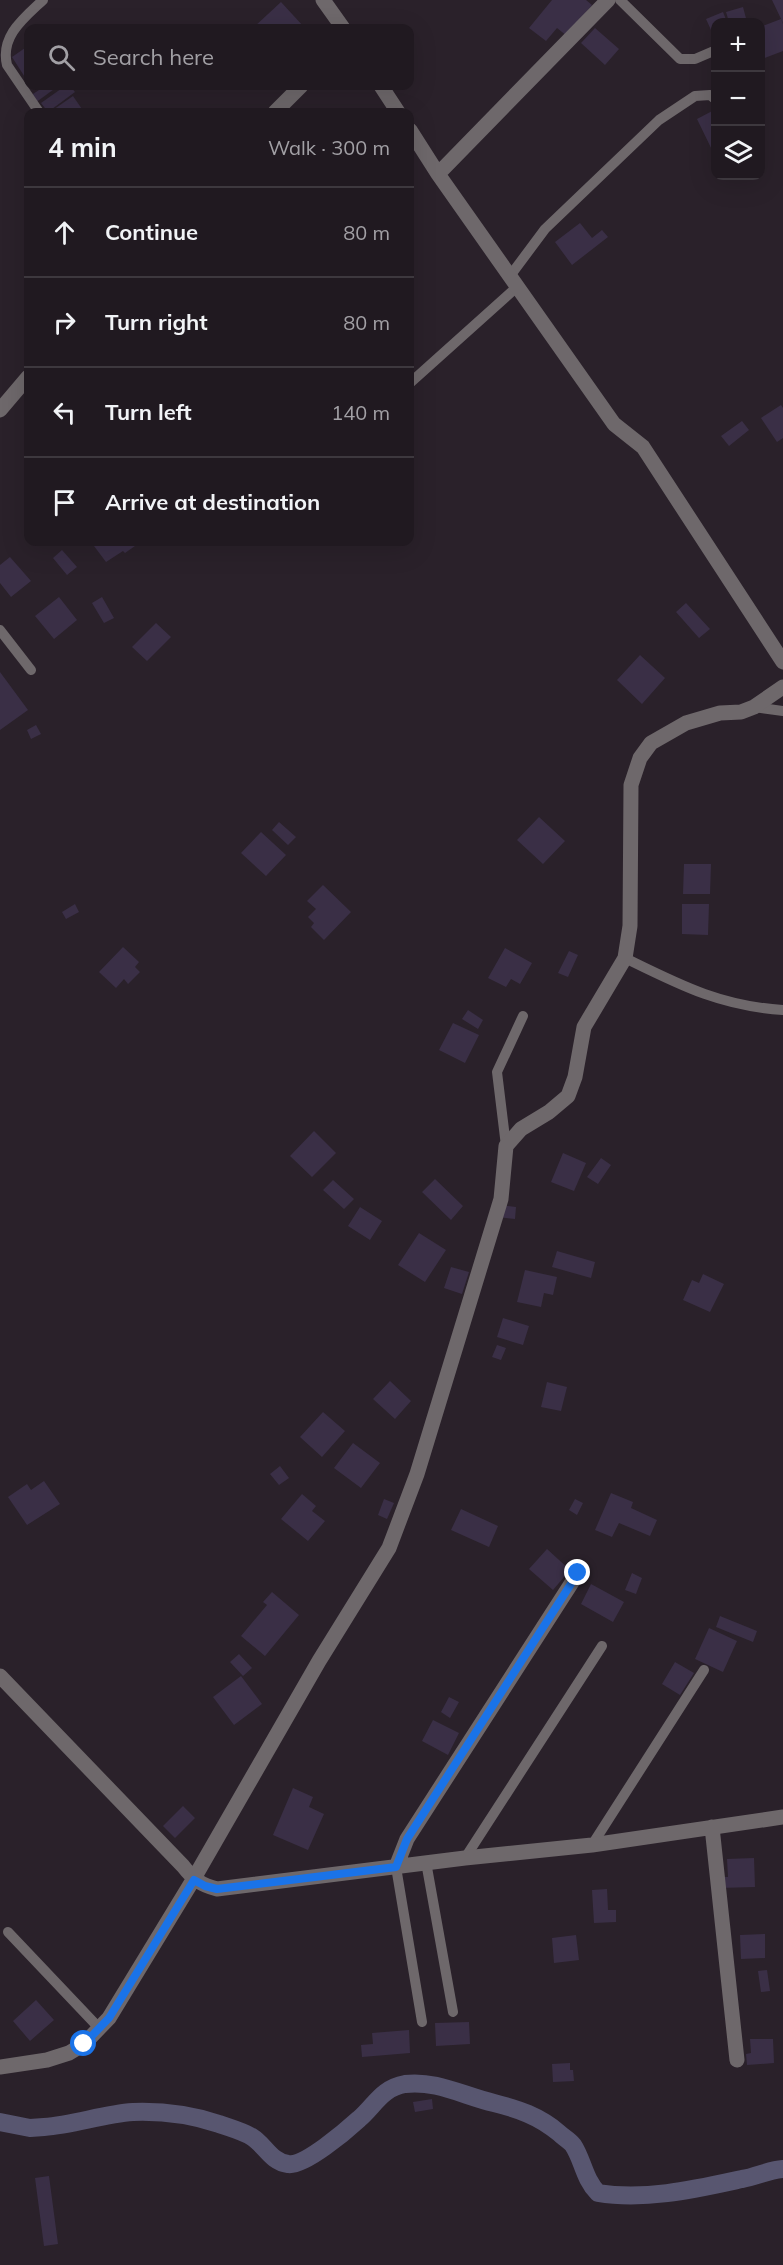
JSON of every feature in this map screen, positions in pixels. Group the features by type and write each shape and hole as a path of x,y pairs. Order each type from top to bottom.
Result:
{"street":[{"path":"323,0 341,24"},
{"path":"438,174 608,0"},
{"path":"279,108 297,90"},
{"path":"384,90 396,108"},
{"path":"414,136 438,174 614,424 643,447 781,656"},
{"path":"0,410 24,382"},
{"path":"0,2067 47,2060 69,2053 84,2044 109,2018 194,1880 319,1661 389,1548 417,1474 501,1199 506,1146 521,1129 549,1112 568,1096 575,1077 584,1027 625,958 630,926 631,793 640,758 651,743 686,723 720,713 741,712 754,707 783,687"},
{"path":"396,1867 407,1839 578,1573"},
{"path":"0,1676 194,1880 217,1889 465,1857 592,1845 783,1817"},
{"path":"712,1827 737,2060"}],"lane":[{"path":"36,108 4,57 12,27 43,0"},
{"path":"620,0 680,59 695,60 711,52"},
{"path":"414,379 514,281 545,229 659,120 694,96 711,96"},
{"path":"0,630 32,670"},
{"path":"754,707 783,711"},
{"path":"625,958 697,993 738,1005 783,1010"},
{"path":"506,1146 497,1072 523,1016"},
{"path":"465,1857 602,1646"},
{"path":"592,1845 705,1670"},
{"path":"426,1862 453,2012"},
{"path":"396,1867 422,2022"},
{"path":"8,1932 100,2029"}],"building":[{"path":"552,0 586,0 592,5 567,36 557,28 546,41 529,28"},
{"path":"772,0 783,0 783,23"},
{"path":"281,2 301,24 257,24"},
{"path":"743,7 746,18 728,18 726,12"},
{"path":"723,12 725,18 711,18 711,30 706,19"},
{"path":"781,19 783,24 783,51 765,58 765,25"},
{"path":"595,28 619,49 605,65 581,43"},
{"path":"24,49 24,76 12,57"},
{"path":"39,90 53,90 35,103 30,96"},
{"path":"59,90 75,92 53,108 45,108 41,103"},
{"path":"73,96 81,108 56,108"},
{"path":"711,112 711,148 697,119"},
{"path":"580,223 592,238 602,230 608,237 572,265 555,242"},
{"path":"781,405 783,408 783,438 777,442 761,418"},
{"path":"742,421 749,430 729,446 721,436"},
{"path":"94,546 135,546 125,553 123,551 106,562"},
{"path":"62,550 77,567 67,575 53,558"},
{"path":"10,557 31,581 11,597 0,583 0,565"},
{"path":"59,597 77,620 54,639 35,616"},
{"path":"102,597 114,618 104,623 92,603"},
{"path":"686,603 710,629 699,638 676,612"},
{"path":"156,623 171,637 147,661 132,647"},
{"path":"640,655 665,678 642,704 617,680"},
{"path":"0,672 28,710 0,730"},
{"path":"36,725 41,734 31,739 27,730"},
{"path":"539,817 565,841 543,864 517,840"},
{"path":"279,822 296,837 288,845 272,830"},
{"path":"261,832 286,855 266,876 241,853"},
{"path":"684,864 711,864 710,894 683,894"},
{"path":"323,885 351,912 324,940 311,927 314,923 308,917 316,909 307,901"},
{"path":"75,904 79,912 66,919 62,912"},
{"path":"682,904 709,904 708,935 682,934"},
{"path":"123,947 139,962 135,967 140,972 128,984 124,979 116,988 99,972"},
{"path":"505,948 532,963 520,984 511,979 506,987 488,978"},
{"path":"569,951 578,955 568,977 558,973"},
{"path":"468,1010 483,1020 478,1029 462,1019"},
{"path":"453,1023 479,1035 465,1063 439,1050"},
{"path":"314,1131 336,1153 312,1177 290,1156"},
{"path":"563,1153 586,1163 574,1191 551,1182"},
{"path":"601,1158 611,1165 598,1184 587,1177"},
{"path":"435,1179 463,1206 451,1220 422,1192"},
{"path":"333,1180 354,1199 344,1209 323,1190"},
{"path":"500,1205 516,1207 515,1219 498,1217"},
{"path":"360,1207 382,1221 370,1240 348,1226"},
{"path":"419,1233 446,1250 425,1282 398,1265"},
{"path":"557,1251 595,1262 591,1278 552,1267"},
{"path":"451,1267 469,1272 462,1294 444,1288"},
{"path":"525,1270 557,1277 553,1295 544,1293 541,1307 517,1302"},
{"path":"703,1274 724,1284 710,1312 683,1300 692,1280 699,1283"},
{"path":"503,1318 529,1326 523,1345 497,1337"},
{"path":"497,1345 506,1348 501,1360 492,1357"},
{"path":"390,1381 411,1401 395,1419 373,1399"},
{"path":"547,1382 567,1387 561,1411 541,1407"},
{"path":"323,1412 345,1431 322,1457 300,1437"},
{"path":"353,1443 380,1463 361,1488 334,1468"},
{"path":"280,1466 289,1478 279,1485 270,1474"},
{"path":"44,1481 60,1504 27,1525 8,1497 27,1484 31,1490"},
{"path":"611,1493 633,1502 631,1508 657,1520 650,1536 619,1523 612,1537 595,1530"},
{"path":"302,1494 316,1506 312,1511 325,1521 308,1541 281,1519"},
{"path":"384,1499 394,1503 387,1519 378,1515"},
{"path":"575,1499 583,1503 577,1515 569,1510"},
{"path":"461,1509 498,1526 489,1547 451,1530"},
{"path":"547,1549 570,1570 553,1590 529,1569"},
{"path":"632,1573 642,1578 636,1594 625,1590"},
{"path":"591,1584 624,1602 613,1622 581,1604"},
{"path":"272,1592 299,1615 265,1656 241,1636 267,1605 263,1602"},
{"path":"720,1616 757,1631 753,1642 716,1627"},
{"path":"709,1628 737,1641 723,1672 695,1659"},
{"path":"239,1654 252,1668 243,1676 230,1662"},
{"path":"675,1662 694,1673 680,1695 662,1684"},
{"path":"241,1676 262,1704 234,1725 213,1697"},
{"path":"449,1697 459,1702 450,1718 441,1712"},
{"path":"433,1720 459,1733 448,1755 422,1741"},
{"path":"293,1788 313,1797 309,1807 324,1814 308,1850 273,1835"},
{"path":"183,1806 195,1818 175,1838 163,1826"},
{"path":"754,1858 755,1887 719,1888 719,1877 728,1877 727,1859"},
{"path":"607,1889 608,1910 616,1910 616,1922 594,1923 592,1890"},
{"path":"765,1934 765,1958 741,1959 740,1935"},
{"path":"576,1935 579,1960 554,1963 552,1938"},
{"path":"767,1970 770,1991 761,1992 758,1971"},
{"path":"36,2000 54,2020 30,2041 13,2021"},
{"path":"469,2022 470,2044 436,2046 435,2023"},
{"path":"409,2030 410,2053 362,2057 361,2045 373,2044 372,2033"},
{"path":"750,2039 773,2039 774,2063 747,2065 746,2054 751,2053"},
{"path":"570,2063 574,2081 553,2082 552,2064"},
{"path":"432,2099 433,2109 415,2112 413,2102"},
{"path":"49,2176 58,2244 44,2246 35,2178"}],"waterway":[{"path":"0,2122 30,2128 55,2126 133,2112 176,2114 209,2121 244,2133 257,2140 277,2160 288,2164 304,2160 335,2139 390,2089 416,2083 439,2086 511,2108 544,2122 573,2145 593,2188 598,2193 634,2196 670,2193 707,2187 783,2169"}],"route":[{"path":"84,2044 109,2018 194,1880 217,1889 396,1867 407,1839 578,1573"}]}
